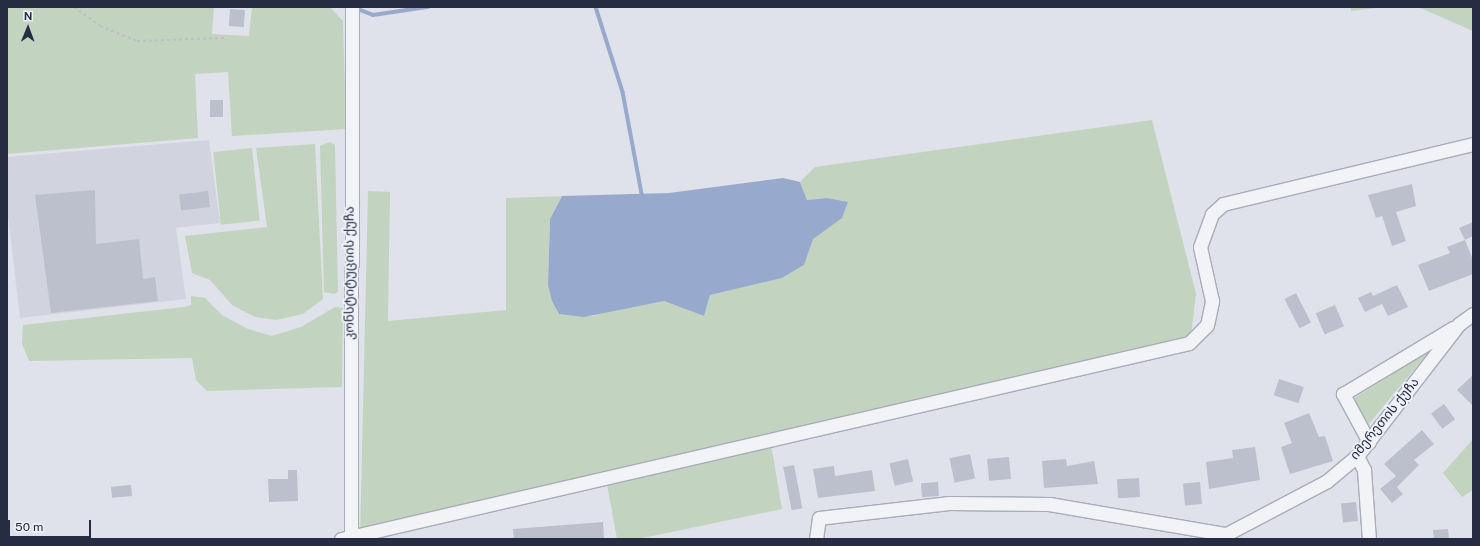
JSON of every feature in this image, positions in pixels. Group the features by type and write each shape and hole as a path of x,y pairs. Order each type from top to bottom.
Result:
{"street":[{"name":"კონსტიტუციის ქუჩა","path":"348,539 352,7"},
{"path":"348,539 1189,343 1207,325 1212,301 1200,248 1212,214 1223,204 1473,144"},
{"name":"იმერეთის ქუჩა","path":"1220,537 1327,481 1357,456 1459,324 1473,314"},
{"path":"1369,442 1343,394 1459,324"},
{"path":"1357,456 1364,470 1369,539"},
{"path":"816,539 819,518 949,503 1049,504 1220,537"}],"path":[{"path":"74,7 100,26 137,40 225,38"}],"shaded area":[{"path":"209,140 220,223 176,228 186,299 20,318 7,207 7,157"}],"green space":[{"path":"7,7 214,7 212,34 249,36 252,7 331,8 343,21 346,129 232,136 228,72 195,74 198,138 7,154"},
{"path":"1351,7 1385,7 1351,11"},
{"path":"1418,7 1473,7 1473,31"},
{"path":"1152,120 1196,294 1189,351 771,444 782,509 638,539 617,539 607,484 360,539 368,191 390,192 388,321 506,310 506,198 562,196 550,219 548,285 559,314 593,316 605,310 664,301 704,316 710,295 782,278 804,265 812,239 825,229 827,198 807,200 800,182 815,167"},
{"path":"330,142 335,145 338,292 334,294 324,292 320,146"},
{"path":"315,144 323,299 303,314 276,320 255,317 232,305 210,280 192,273 185,236 267,227 256,148"},
{"path":"252,148 260,221 221,225 213,152"},
{"path":"191,296 205,298 222,315 248,329 272,336 301,327 335,307 343,308 342,387 207,391 196,380 192,358 29,361 22,344 23,325 184,307 191,305"},
{"path":"1430,350 1368,425 1353,399"},
{"path":"1473,439 1473,490 1462,497 1443,473"}],"water":[{"path":"783,178 800,182 807,200 827,198 848,202 842,218 813,239 804,265 782,278 710,295 704,316 664,301 584,317 559,314 552,301 548,285 550,219 562,196 669,193"}],"building":[{"path":"230,9 245,10 244,27 229,26"},
{"path":"210,100 223,100 223,117 210,117"},
{"path":"1412,184 1416,206 1396,212 1406,241 1392,246 1382,216 1376,218 1368,195"},
{"path":"95,190 96,244 139,239 143,279 155,277 158,301 51,313 35,195"},
{"path":"208,191 210,207 181,210 179,195"},
{"path":"1473,222 1473,236 1465,240 1459,228"},
{"path":"1465,240 1473,260 1473,274 1429,291 1418,265 1450,253 1447,247"},
{"path":"1397,285 1408,307 1388,316 1382,304 1365,312 1358,298 1371,292 1373,296"},
{"path":"1296,293 1311,322 1299,328 1284,299"},
{"path":"1335,305 1344,326 1325,334 1316,313"},
{"path":"1473,375 1473,406 1457,390"},
{"path":"1279,379 1304,387 1298,403 1274,395"},
{"path":"1444,404 1455,419 1442,429 1431,413"},
{"path":"1309,413 1319,437 1325,436 1333,461 1290,474 1281,447 1292,443 1284,423"},
{"path":"1422,430 1434,444 1414,460 1419,465 1397,487 1403,494 1392,503 1380,489 1396,476 1384,464"},
{"path":"1255,447 1260,480 1209,489 1206,462 1233,458 1232,450"},
{"path":"970,454 975,478 955,483 949,458"},
{"path":"1009,457 1011,479 989,481 987,459"},
{"path":"908,459 913,481 895,486 889,463"},
{"path":"1066,459 1067,466 1094,461 1098,484 1044,488 1042,461"},
{"path":"794,465 802,508 792,510 783,467"},
{"path":"834,466 835,476 872,470 875,491 818,498 813,469"},
{"path":"288,470 297,470 298,501 269,502 268,479 288,479"},
{"path":"1139,478 1140,497 1118,498 1117,479"},
{"path":"938,482 939,496 922,497 921,483"},
{"path":"1200,482 1202,504 1185,505 1183,483"},
{"path":"131,485 132,496 112,498 111,487"},
{"path":"1356,502 1358,521 1343,522 1341,504"},
{"path":"603,522 604,539 514,539 513,529"},
{"path":"1448,529 1449,539 1434,539 1433,530"}],"waterway":[{"path":"355,8 373,15 428,7"},
{"path":"596,7 623,92 642,194"}]}
